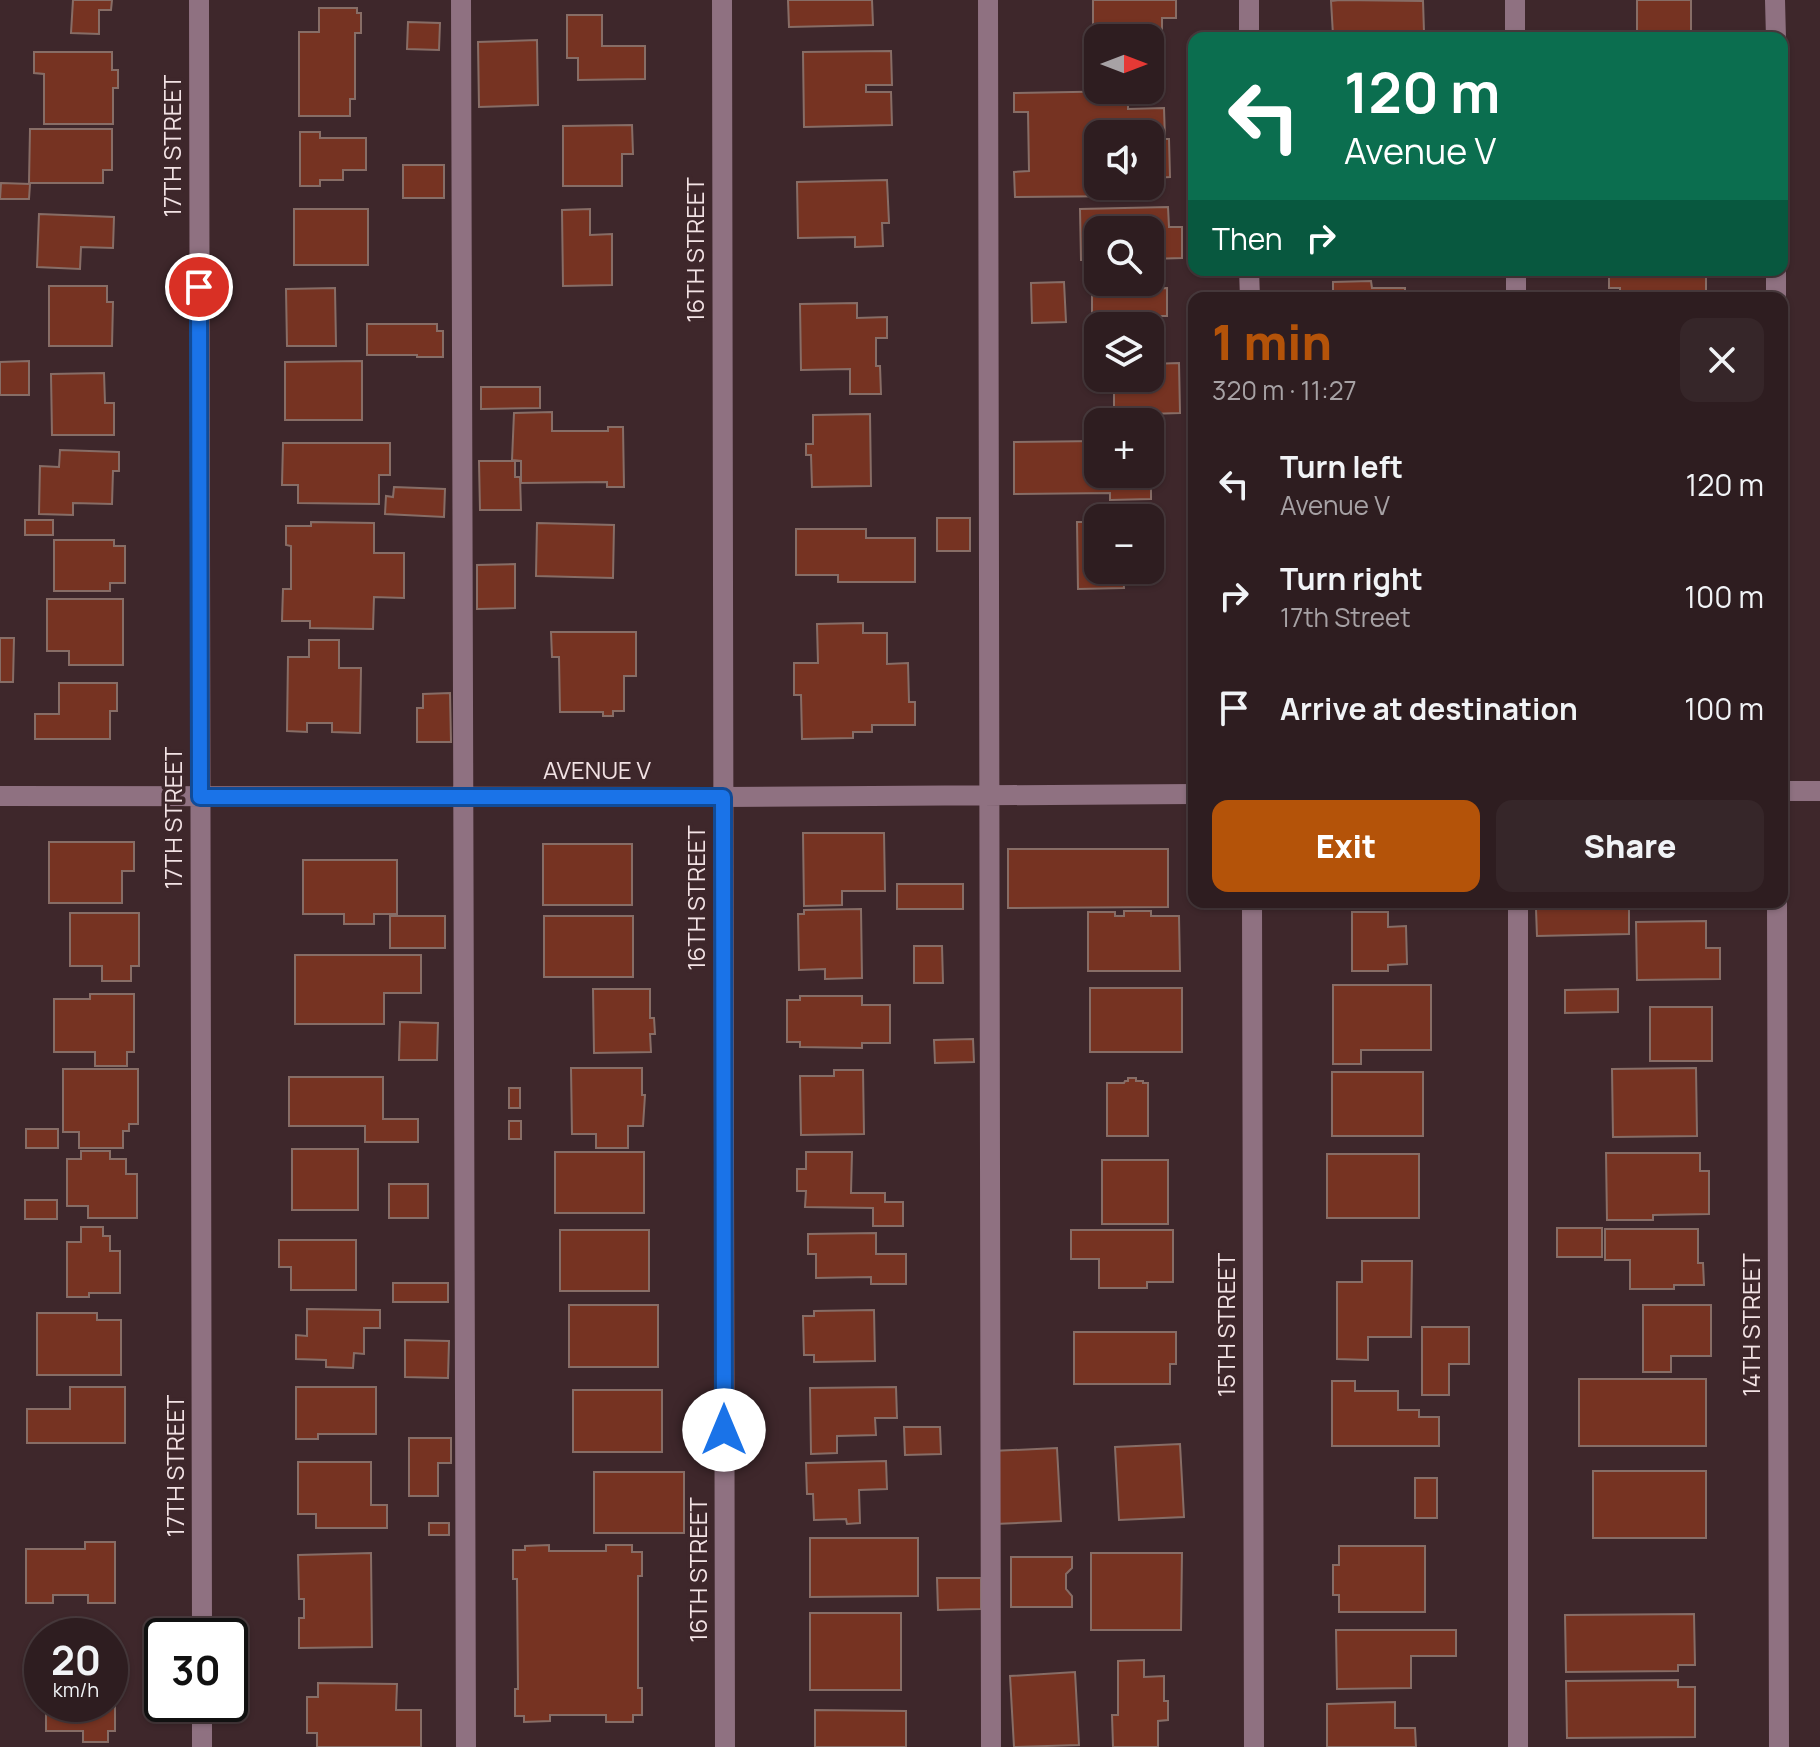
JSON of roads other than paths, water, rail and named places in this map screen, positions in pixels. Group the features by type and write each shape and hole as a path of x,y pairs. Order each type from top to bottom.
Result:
{"street":[{"name":"17TH STREET","path":"199,0 202,1618"},
{"path":"461,0 466,1747"},
{"name":"16TH STREET","path":"722,0 725,1747"},
{"path":"988,0 991,1747"},
{"path":"1249,0 1249,32"},
{"path":"1515,0 1515,32"},
{"path":"1775,0 1776,32"},
{"path":"1788,791 1820,791"},
{"name":"AVENUE V","path":"0,796 1188,794"},
{"name":"15TH STREET","path":"1252,908 1254,1747"},
{"path":"1518,908 1518,1747"},
{"name":"14TH STREET","path":"1777,908 1779,1747"},
{"path":"202,1722 202,1747"}]}
